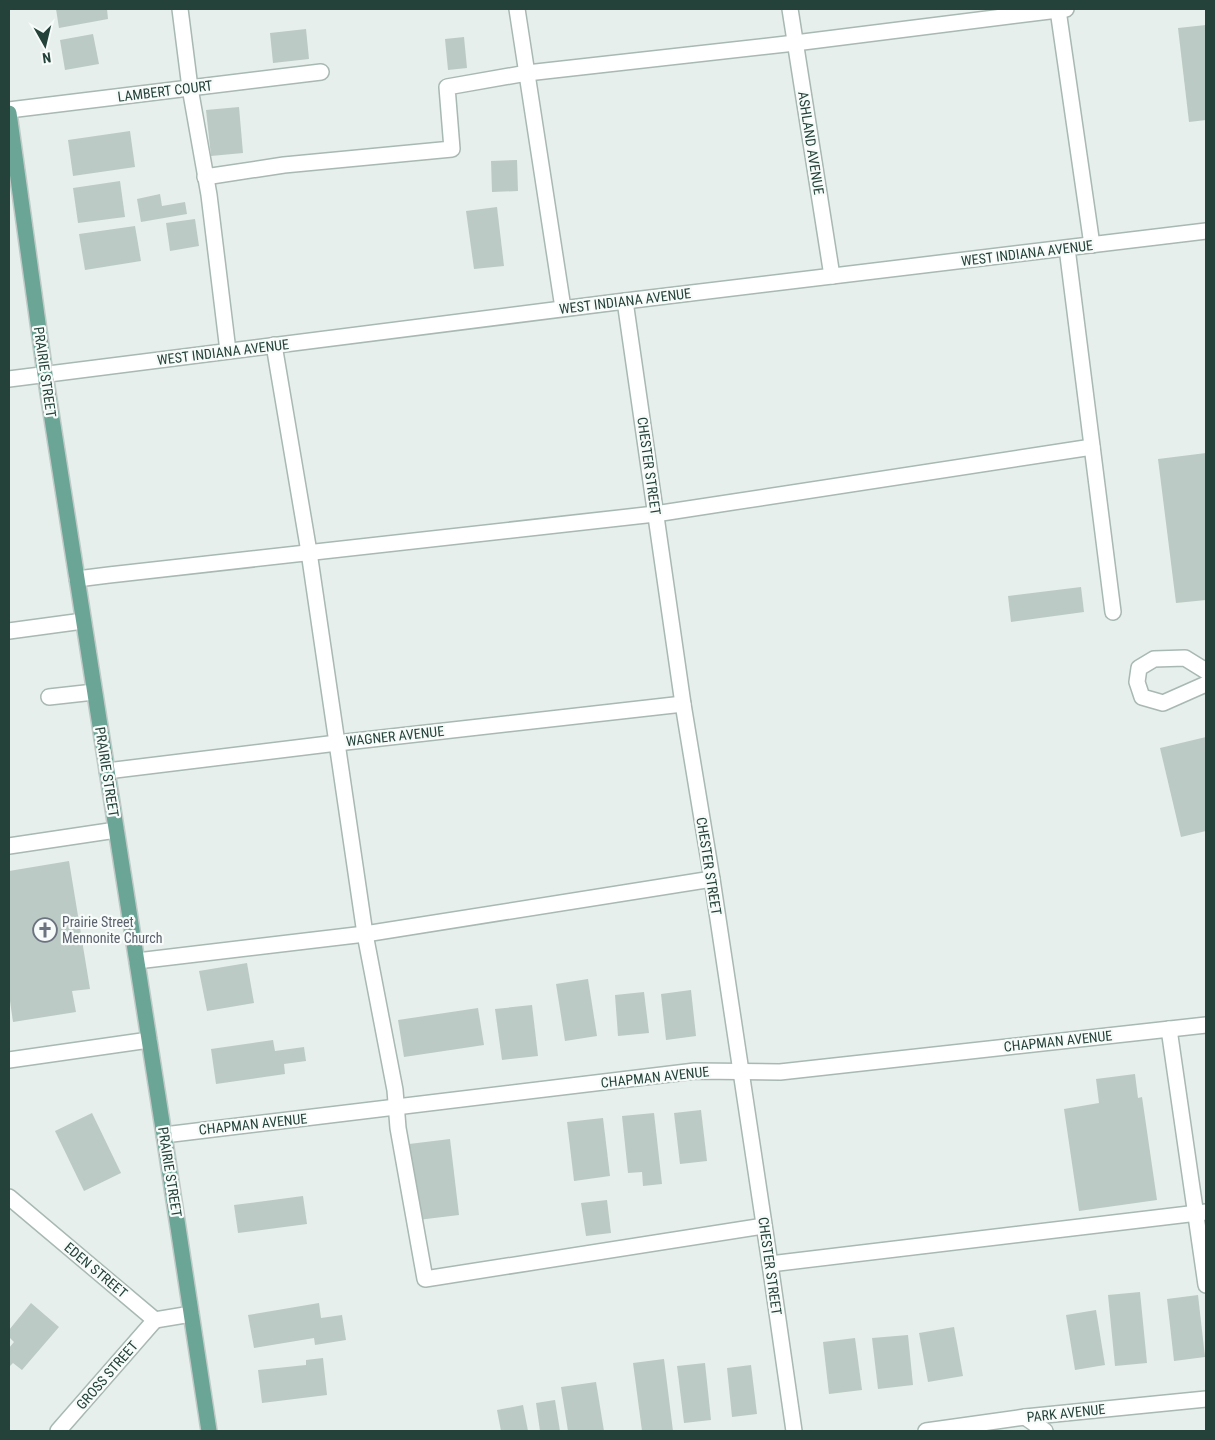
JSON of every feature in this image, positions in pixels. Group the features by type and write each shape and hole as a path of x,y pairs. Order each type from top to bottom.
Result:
{"main road":[{"name":"PRAIRIE STREET","path":"9,111 44,374 209,1431"}],"street":[{"path":"180,9 190,88 209,195 228,351"},
{"path":"518,9 563,308"},
{"name":"ASHLAND AVENUE","path":"790,9 832,276"},
{"path":"205,177 284,165 452,149 447,87 527,73 795,43 1062,9 1092,245"},
{"name":"LAMBERT COURT","path":"9,111 321,72"},
{"name":"WEST INDIANA AVENUE","path":"9,379 563,308 1206,231"},
{"path":"1067,248 1113,612"},
{"name":"CHESTER STREET","path":"625,301 683,704 712,879 794,1431"},
{"path":"274,345 309,552 365,934 395,1090 398,1128 425,1279 764,1226"},
{"path":"77,580 309,552 656,514 1092,447"},
{"path":"9,631 83,621"},
{"path":"1206,671 1185,658 1154,658 1139,668 1137,682 1142,697 1163,703 1206,684"},
{"path":"49,697 94,692"},
{"name":"WAGNER AVENUE","path":"107,772 337,743 683,704"},
{"path":"9,846 116,830"},
{"path":"137,961 365,934 712,879"},
{"name":"CHAPMAN AVENUE","path":"164,1135 695,1071 780,1072 1206,1025"},
{"path":"1169,1029 1201,1212 1206,1285"},
{"path":"9,1060 149,1040"},
{"name":"EDEN STREET","path":"9,1197 155,1320"},
{"path":"770,1264 1201,1212"},
{"path":"155,1320 191,1314"},
{"name":"GROSS STREET","path":"58,1431 155,1320"},
{"name":"PARK AVENUE","path":"926,1431 1025,1417 1206,1399"},
{"path":"1025,1417 1044,1431"}],"building":[{"path":"56,9 107,9 108,19 59,28"},
{"path":"1206,25 1206,120 1189,122 1178,28"},
{"path":"306,29 309,59 273,63 270,33"},
{"path":"93,34 99,64 65,70 60,40"},
{"path":"464,37 467,68 448,70 445,39"},
{"path":"239,107 243,153 211,156 206,110"},
{"path":"130,131 135,167 73,176 68,140"},
{"path":"517,160 518,191 492,192 491,161"},
{"path":"120,181 125,217 78,223 73,188"},
{"path":"160,194 162,206 185,202 187,214 141,222 137,199"},
{"path":"497,207 504,266 474,269 466,211"},
{"path":"195,219 199,246 170,251 166,223"},
{"path":"135,226 141,261 85,270 79,234"},
{"path":"1206,453 1206,600 1176,603 1158,459"},
{"path":"1081,587 1084,612 1011,622 1008,596"},
{"path":"1206,737 1206,831 1181,837 1160,748"},
{"name":"Prairie Street Mennonite Church","path":"69,861 90,989 72,991 76,1012 13,1022 9,1001 9,871"},
{"path":"247,963 254,1003 207,1011 199,971"},
{"path":"588,979 597,1036 565,1041 556,984"},
{"path":"691,990 696,1036 666,1040 661,994"},
{"path":"644,992 649,1033 618,1036 615,995"},
{"path":"532,1005 538,1056 502,1060 495,1009"},
{"path":"478,1008 484,1045 404,1057 398,1020"},
{"path":"273,1040 275,1051 304,1047 306,1061 284,1064 285,1074 216,1084 211,1049"},
{"path":"1135,1074 1138,1098 1142,1097 1157,1200 1079,1211 1064,1109 1099,1103 1096,1079"},
{"path":"701,1110 707,1161 680,1164 674,1113"},
{"path":"92,1113 121,1173 84,1191 55,1131"},
{"path":"654,1113 662,1184 643,1186 642,1172 628,1173 622,1116"},
{"path":"603,1118 610,1176 574,1181 567,1122"},
{"path":"450,1139 459,1215 418,1220 409,1144"},
{"path":"303,1196 307,1224 238,1233 234,1205"},
{"path":"607,1200 611,1233 586,1236 581,1203"},
{"path":"1140,1292 1147,1363 1115,1366 1108,1295"},
{"path":"1198,1295 1205,1357 1174,1361 1167,1299"},
{"path":"31,1303 59,1327 22,1370 13,1363 9,1367 9,1348 14,1342 9,1337 9,1330"},
{"path":"319,1303 321,1318 342,1315 346,1340 315,1345 314,1338 254,1348 248,1315"},
{"path":"1096,1310 1105,1365 1075,1370 1066,1315"},
{"path":"954,1327 963,1376 928,1382 919,1333"},
{"path":"908,1335 913,1385 878,1389 872,1338"},
{"path":"855,1338 862,1390 829,1394 823,1342"},
{"path":"323,1358 327,1395 262,1403 258,1370 306,1365 306,1360"},
{"path":"664,1359 673,1431 642,1431 633,1363"},
{"path":"705,1363 711,1420 684,1423 677,1366"},
{"path":"751,1365 757,1414 732,1417 727,1368"},
{"path":"596,1382 604,1431 568,1431 561,1387"},
{"path":"555,1400 560,1431 540,1431 536,1403"},
{"path":"523,1405 528,1431 501,1431 497,1410"}],"place":[{"name":"Prairie Street Mennonite Church","path":"45,930"}]}
